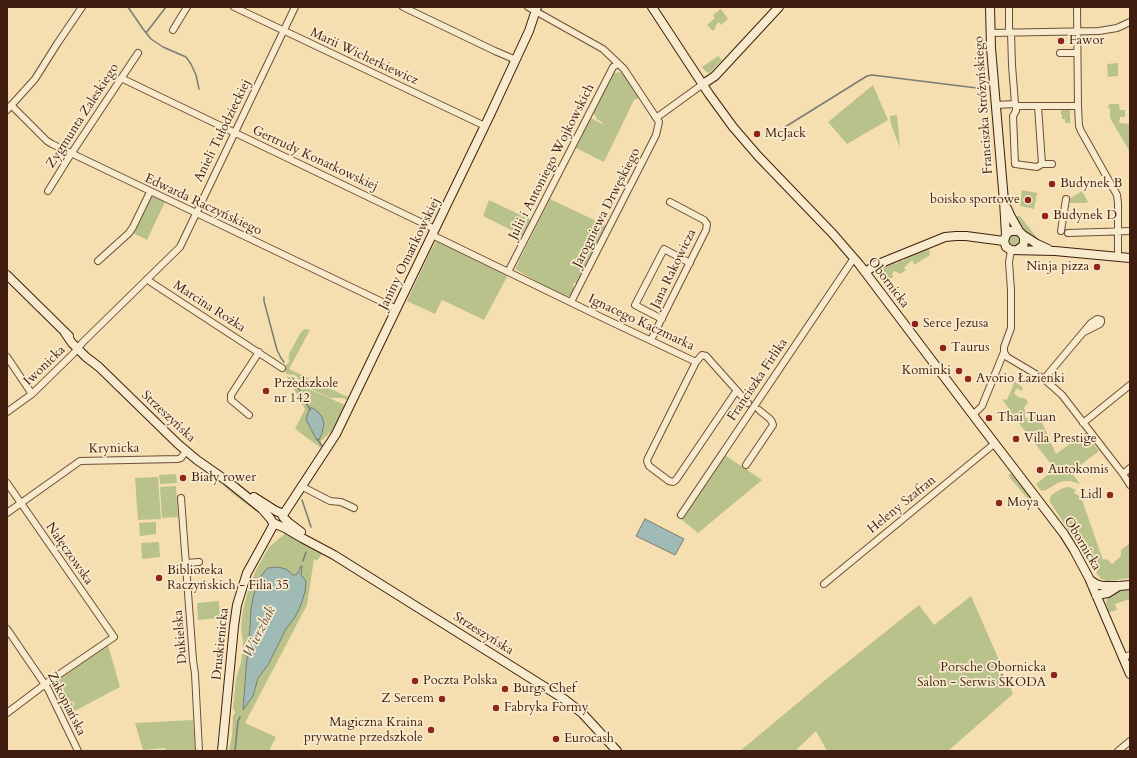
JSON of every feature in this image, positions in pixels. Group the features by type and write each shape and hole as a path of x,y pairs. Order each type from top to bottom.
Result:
{"street":[{"path":"8,108 35,79 82,7"},
{"path":"173,30 187,7"},
{"name":"Marii Wicherkiewicz","path":"234,7 485,126"},
{"name":"Anieli Tułodzieckiej","path":"79,347 180,247 295,7"},
{"path":"403,7 516,60"},
{"path":"528,7 536,9 599,47 624,69 657,120 685,97 715,76 779,7"},
{"name":"Obornicka","path":"652,7 733,127 745,142 854,258 994,444 1064,534 1090,580 1127,656 1130,674"},
{"name":"Franciszka Stróżyńskiego","path":"990,7 990,33 1004,201 1005,238"},
{"path":"1009,7 1016,105 1016,111 1013,116 1015,164 1037,167 1042,164 1052,164"},
{"path":"1076,7 1078,121 1081,131 1117,195 1118,257"},
{"name":"Janiny Omańkowskiej","path":"281,514 278,506 292,499 336,434 485,126 529,31 536,9"},
{"path":"990,33 1107,30 1117,28 1130,22"},
{"name":"Zygmunta Zaleskiego","path":"48,191 138,53"},
{"path":"1060,53 1077,53"},
{"name":"Julii i Antoniego Wojkowskich","path":"508,272 613,67 618,64"},
{"name":"Gertrudy Konatkowskiej","path":"121,78 433,232"},
{"path":"996,105 1078,106"},
{"path":"1038,106 1042,164"},
{"name":"Edwarda Raczyńskiego","path":"8,108 47,141 71,154 397,309"},
{"name":"Jarogniewa Drwęskiego","path":"571,302 656,135 657,120"},
{"path":"98,261 129,233 150,192"},
{"path":"1061,232 1066,199"},
{"name":"Franciszka Stróżyńskiego","path":"1004,201 1011,218 1021,233"},
{"name":"Jana Rakowicza","path":"651,340 706,230 707,224 704,220 670,202"},
{"path":"1055,252 1037,244 1021,233 1012,230 1005,238 1006,247 1014,250 1130,258"},
{"path":"1068,233 1130,231"},
{"name":"Ignacego Kaczmarka","path":"433,232 508,272 696,362 647,461 649,466 669,481 673,482 676,480 737,391"},
{"path":"1014,250 1021,248 1024,244 1021,233"},
{"path":"865,272 884,261 945,237 966,236 1005,238"},
{"path":"662,319 635,305 664,249 690,263"},
{"path":"973,416 982,406 1004,352 1004,347 1011,328 1009,262 1014,250"},
{"name":"Franciszka Firlika","path":"681,515 854,258"},
{"name":"Strzeszyńska","path":"7,275 186,451 226,480 262,509 274,522 326,550 564,699 591,722 617,751"},
{"name":"Marcina Rożka","path":"147,279 282,368"},
{"path":"1044,379 1084,332"},
{"name":"Iwonicka","path":"7,412 32,394 79,347"},
{"path":"249,415 231,400 231,395 259,352"},
{"path":"1004,352 1007,357 1044,379 1062,395 1130,485"},
{"name":"Franciszka Firlika","path":"696,362 702,355 706,356 748,403"},
{"path":"7,357 32,394"},
{"path":"1083,423 1130,385"},
{"name":"Franciszka Firlika","path":"746,465 773,425 770,419 758,410"},
{"name":"Heleny Szafran","path":"824,584 994,444"},
{"name":"Krynicka","path":"7,513 77,462 178,459 181,458 186,451"},
{"path":"1123,474 1130,468"},
{"name":"Strzeszyńska","path":"226,480 281,514 289,523 326,550"},
{"name":"Nałęczowska","path":"7,483 114,637 46,684"},
{"path":"302,486 330,501 341,502 354,508"},
{"name":"Dukielska","path":"181,498 195,674 199,751"},
{"path":"272,514 281,514 282,522 274,522 272,514"},
{"name":"Druskienicka","path":"222,751 237,605 247,573 274,522"},
{"path":"186,563 199,562"},
{"path":"1090,580 1106,589"},
{"path":"1096,595 1106,589 1130,585"},
{"path":"1102,607 1106,589"},
{"name":"Zakopiańska","path":"7,629 46,684 78,751"},
{"path":"7,713 46,684"},
{"path":"1118,751 1130,741"}],"green space":[{"path":"721,9 728,19 721,25 719,22 713,31 707,25 715,18 713,15"},
{"path":"718,56 722,60 710,73 706,72 702,67"},
{"path":"1118,63 1118,76 1108,77 1107,64"},
{"path":"622,72 639,98 634,100 604,162 576,148 591,118 602,124 602,122 596,119 596,116 593,114 614,73"},
{"path":"873,85 888,120 847,144 828,122"},
{"path":"1109,104 1119,104 1120,110 1125,110 1125,117 1120,117 1119,123 1130,124 1130,152 1110,118 1110,109 1108,108"},
{"path":"1054,108 1070,109 1070,123 1065,123 1065,119 1062,119 1061,110 1054,110"},
{"path":"897,115 900,148 891,124 890,116"},
{"name":"boisko sportowe","path":"1022,190 1037,193 1034,209 1020,206"},
{"path":"1082,191 1088,202 1069,203 1069,199"},
{"path":"151,195 165,202 147,240 133,233"},
{"path":"550,199 607,226 577,283 574,283 573,286 575,287 570,296 566,296 541,284 515,269"},
{"path":"489,200 531,220 523,236 483,216"},
{"path":"1020,216 1038,239 1037,242 1024,232 1013,218"},
{"path":"1012,234 1016,234 1020,240 1016,246 1012,246 1008,242 1008,238"},
{"path":"436,242 440,242 508,275 484,320 442,300 435,314 407,301"},
{"path":"922,249 929,250 930,255 914,265 913,261 911,261 904,268 906,270 900,274 894,271 892,274 893,277 885,282 878,277 880,268 887,266 888,263 893,262 896,264 900,260 903,261 909,255"},
{"path":"305,329 310,330 289,369 348,397 347,400 342,398 330,398 305,386 295,375 287,374 282,370 289,362 289,354 301,332"},
{"path":"286,375 302,386 345,405 333,430 321,441 321,448 295,429 305,409"},
{"path":"1015,381 1023,388 1021,391 1017,388 1014,393 1018,397 1026,399 1028,402 1024,408 1026,413 1025,418 1031,419 1039,416 1056,454 1086,432 1090,437 1087,440 1089,443 1091,441 1099,451 1071,472 1080,484 1064,481 1041,491 1036,484 1055,469 1002,399 1007,400"},
{"path":"719,451 762,480 698,533 676,515"},
{"path":"191,459 257,509 256,511 233,494 204,469 189,460"},
{"path":"176,474 177,483 160,484 159,475"},
{"path":"1013,474 1033,500 1029,500 1009,477 1008,475"},
{"path":"158,477 161,519 138,520 135,478"},
{"path":"176,486 178,517 162,518 160,487"},
{"path":"1069,487 1076,490 1074,493 1081,497 1103,560 1106,559 1112,564 1121,556 1121,550 1130,543 1130,578 1106,581 1100,578 1050,502 1050,497 1054,493 1063,488"},
{"path":"156,522 156,534 140,536 139,523"},
{"path":"287,532 322,554 317,561 314,559 307,605 245,723 276,737 269,751 229,751 232,736 233,716 235,713 233,709 236,678 241,663 243,642 241,627 247,594 256,570 269,547"},
{"path":"159,542 160,557 142,559 141,543"},
{"path":"1130,587 1130,599 1115,604 1117,610 1109,612 1106,603 1108,596 1114,592"},
{"path":"971,596 1013,694 948,751 827,751 816,731 795,751 740,751 919,605 934,625"},
{"path":"219,601 220,618 198,620 197,603"},
{"path":"108,645 120,687 69,714 54,683"},
{"path":"193,720 195,751 166,751 165,748 143,750 135,723"}],"water":[{"path":"310,408 313,408 318,412 322,417 324,424 319,440 317,440 306,419"},
{"path":"645,519 684,539 675,555 636,536"},
{"path":"301,566 301,575 306,581 305,592 300,607 286,629 268,665 258,678 253,696 243,710 251,609 258,581 268,568 277,567 286,569 295,575"}],"waterway":[{"name":"Wierzbak","path":"128,7 151,39 163,47 186,57 196,75 199,89"},
{"name":"Wierzbak","path":"146,33 166,7"},
{"path":"785,127 867,76 872,75 977,88"},
{"name":"Wierzbak","path":"264,297 277,350 284,362"},
{"name":"Wierzbak","path":"293,378 310,410"},
{"name":"Wierzbak","path":"317,439 323,447"},
{"name":"Wierzbak","path":"302,500 311,527"},
{"name":"Wierzbak","path":"303,561 306,552"},
{"name":"Wierzbak","path":"235,751 238,721 240,717"}],"place":[{"name":"Fawor","path":"1061,41"},
{"name":"McJack","path":"757,134"},
{"name":"Budynek B","path":"1052,184"},
{"name":"boisko sportowe","path":"1028,200"},
{"name":"Budynek D","path":"1045,216"},
{"name":"Ninja pizza","path":"1097,267"},
{"name":"Serce Jezusa","path":"915,324"},
{"name":"Taurus","path":"943,348"},
{"name":"Kominki","path":"959,371"},
{"name":"Avorio Łazienki","path":"968,379"},
{"name":"Przedszkole nr 142","path":"266,391"},
{"name":"Thai Tuan","path":"989,418"},
{"name":"Villa Prestige","path":"1016,439"},
{"name":"Autokomis","path":"1040,470"},
{"name":"Biały rower","path":"183,478"},
{"name":"Lidl","path":"1110,495"},
{"name":"Moya","path":"999,503"},
{"name":"Biblioteka Raczyńskich - Filia 35","path":"159,578"},
{"name":"Porsche Obornicka Salon - Serwis ŠKODA","path":"1054,675"},
{"name":"Poczta Polska","path":"415,681"},
{"name":"Burgs Chef","path":"505,689"},
{"name":"Z Sercem","path":"442,699"},
{"name":"Fabryka Formy","path":"496,708"},
{"name":"Magiczna Kraina prywatne przedszkole","path":"431,730"},
{"name":"Eurocash","path":"556,739"}]}
